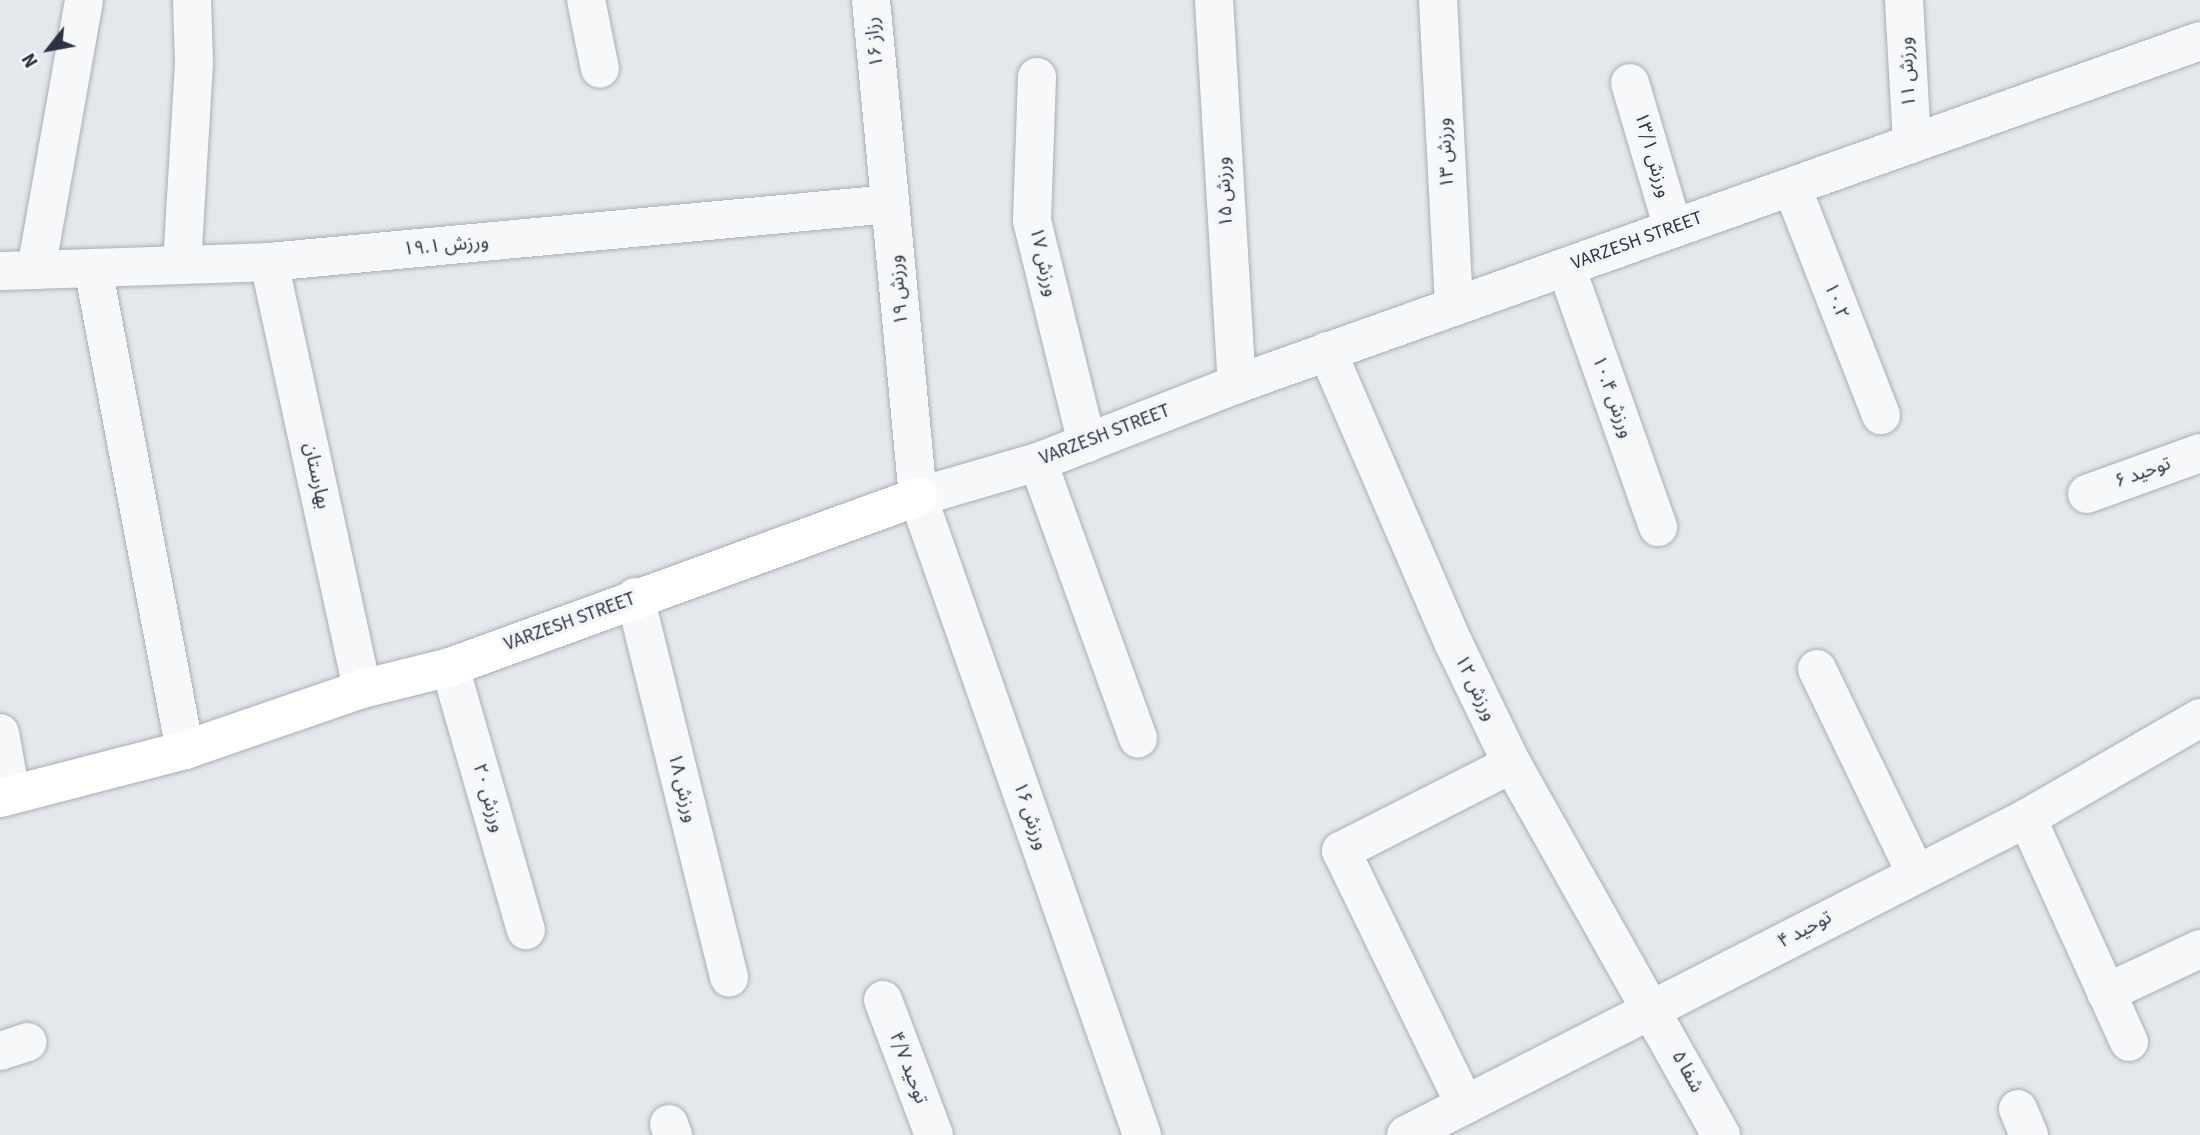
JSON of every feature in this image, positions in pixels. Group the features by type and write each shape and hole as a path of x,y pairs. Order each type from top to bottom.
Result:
{"street":[{"path":"18,271 84,0"},
{"path":"182,265 194,63 192,0"},
{"path":"586,0 600,69"},
{"name":"رزاز ۱۶","path":"871,0 879,83"},
{"name":"ورزش ۱۵","path":"1214,0 1237,384"},
{"name":"ورزش ۱۳","path":"1437,0 1454,307"},
{"name":"ورزش ۱۱","path":"1905,0 1912,144"},
{"name":"VARZESH STREET","path":"5,796 185,750 362,689 450,667 635,597 918,497 1038,462 1327,351 2200,41"},
{"name":"ورزش ۱۷","path":"1037,77 1032,221 1087,443"},
{"name":"ورزش ۱۹","path":"879,83 918,497"},
{"name":"ورزش ۱۳/۱","path":"1630,83 1673,228"},
{"name":"۱۰.۲","path":"1791,187 1881,415"},
{"name":"ورزش ۱۹.۱","path":"18,271 269,262 891,204"},
{"name":"بهارستان","path":"269,262 362,689"},
{"name":"ورزش ۱۰.۴","path":"1566,267 1658,527"},
{"path":"93,268 185,750"},
{"name":"ورزش ۱۲","path":"1327,351 1453,642 1512,764 1653,1010"},
{"name":"توحید ۶","path":"2087,494 2200,453"},
{"path":"1038,462 1138,738"},
{"name":"ورزش ۱۶","path":"918,497 1142,1135"},
{"name":"ورزش ۱۸","path":"635,597 729,978"},
{"name":"ورزش ۲۰","path":"450,667 526,930"},
{"path":"1817,669 1915,872"},
{"name":"توحید ۴","path":"1406,1135 1653,1010 1915,872 2027,818 2200,718"},
{"path":"0,733 5,796"},
{"path":"1465,1105 1341,851 1512,764"},
{"path":"2027,818 2129,1042"},
{"path":"2106,993 2200,949"},
{"name":"توحید ۴/۷","path":"883,1000 934,1135"},
{"name":"شفا ۵","path":"1653,1010 1721,1135"}]}
